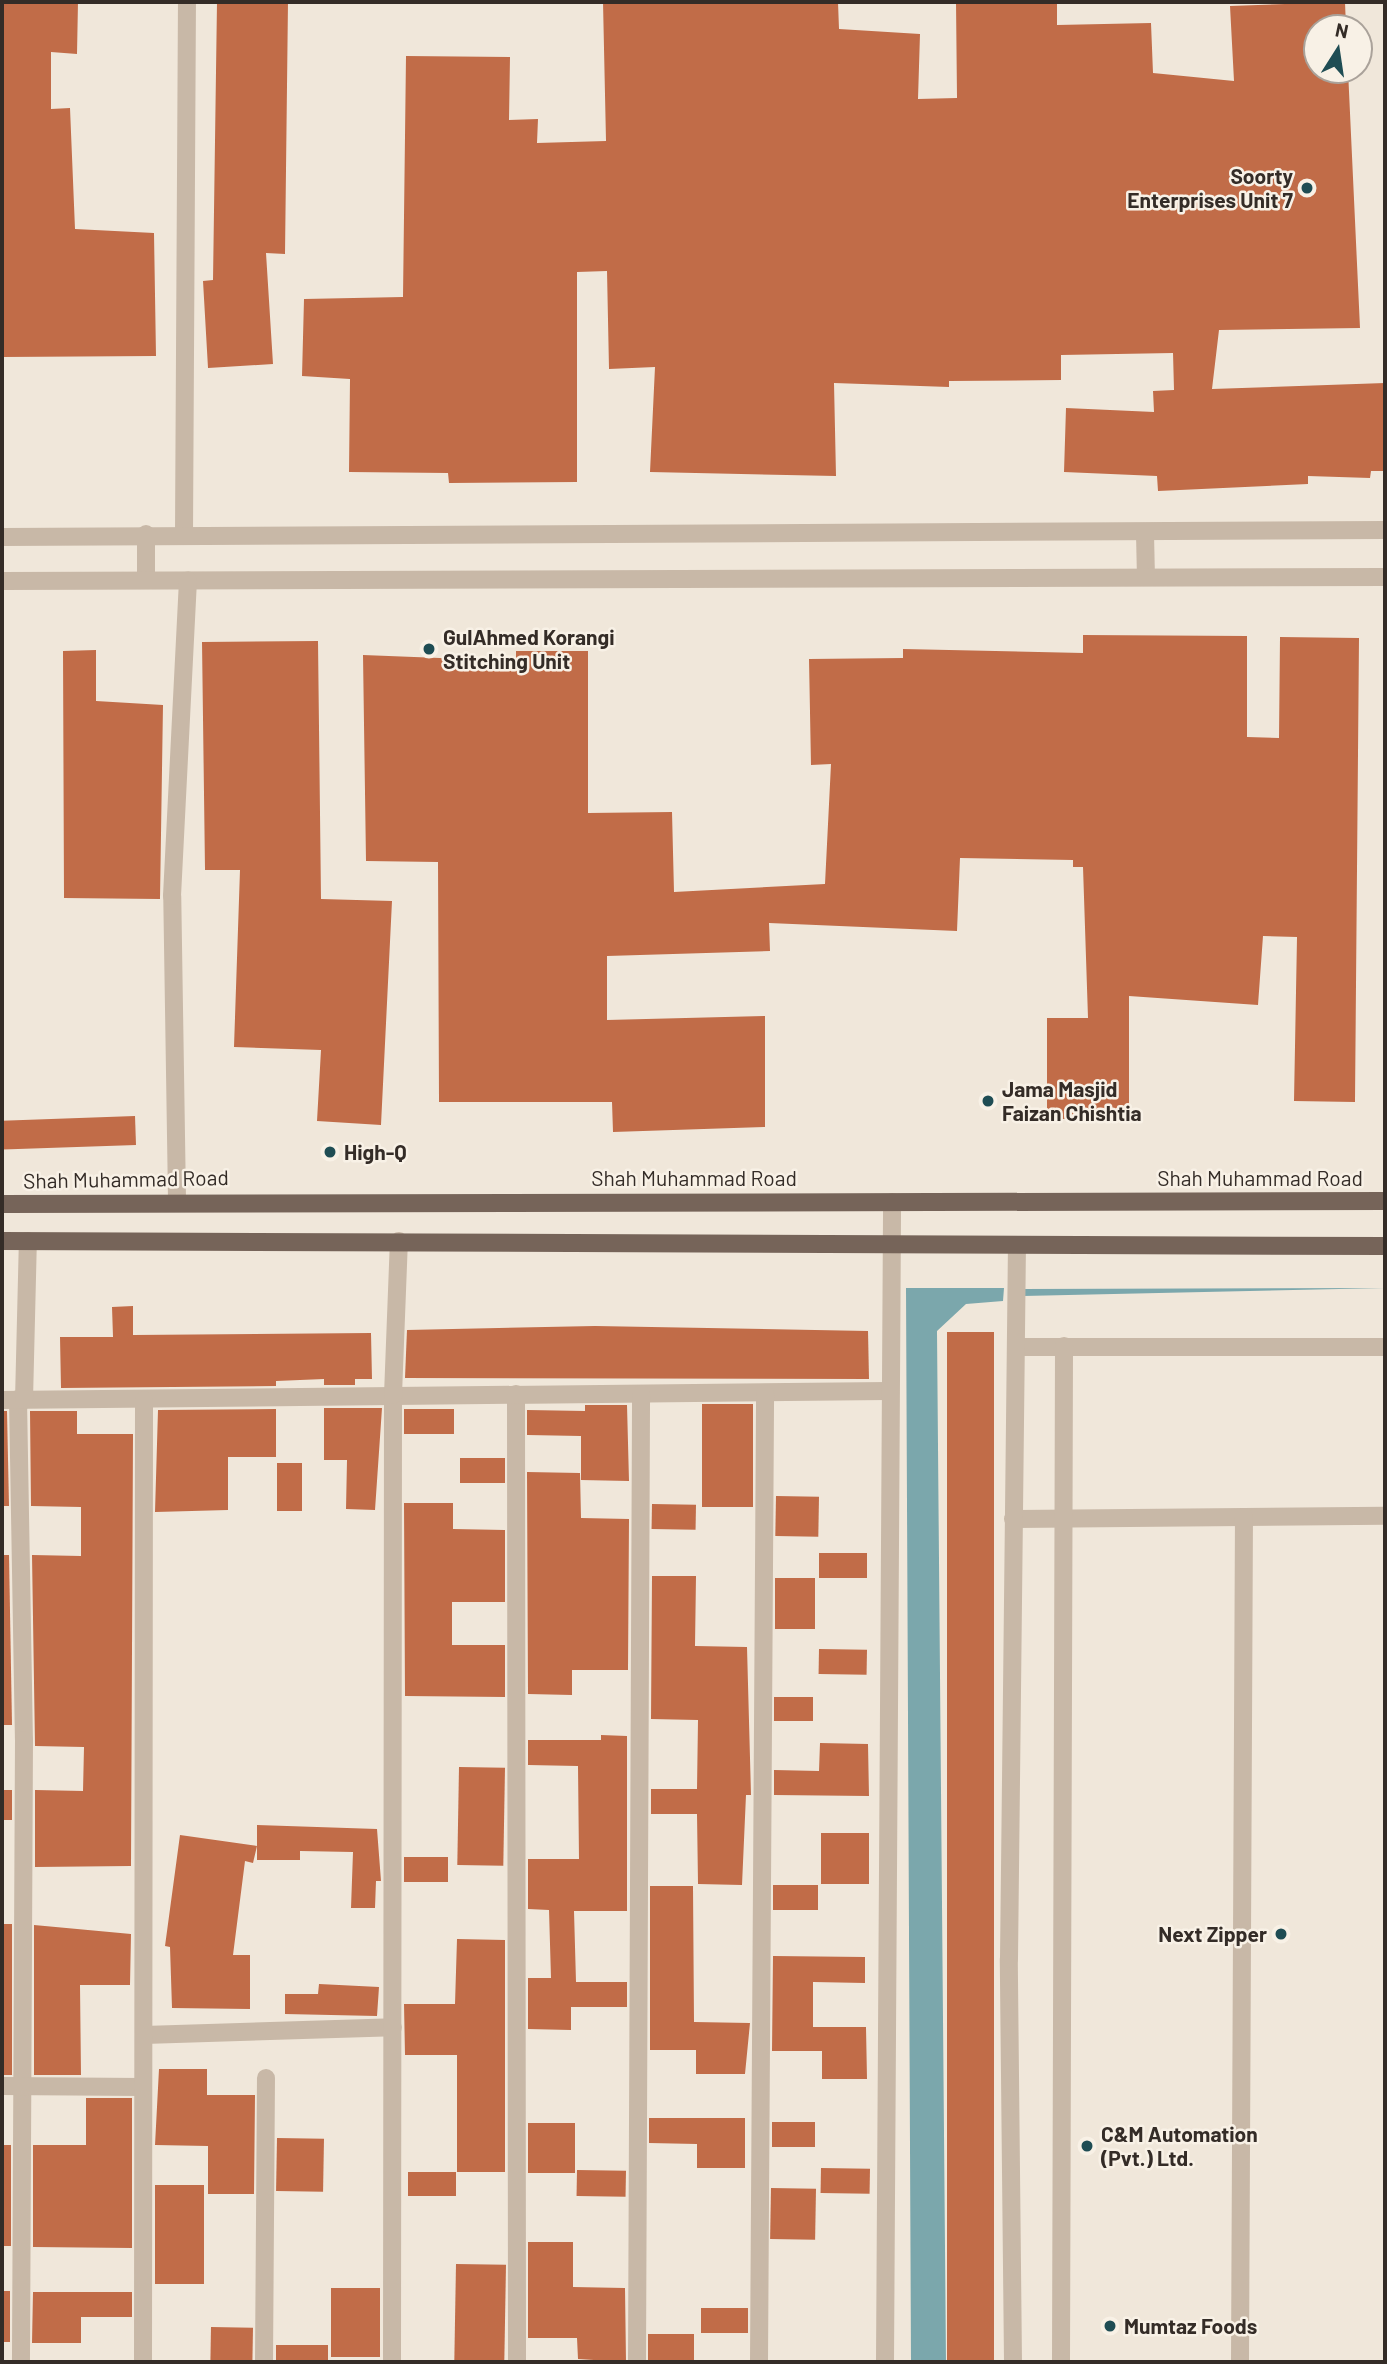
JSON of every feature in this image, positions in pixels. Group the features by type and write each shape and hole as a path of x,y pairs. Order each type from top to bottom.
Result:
{"main road":[{"name":"Shah Muhammad Road","path":"2,1204 177,1199 892,1202 1385,1200"},
{"path":"2,1241 1385,1246"}],"street":[{"path":"184,533 187,2"},
{"path":"2,537 184,533 1145,534 1385,530"},
{"path":"146,534 146,580"},
{"path":"1145,534 1146,577"},
{"path":"2,581 1385,577"},
{"path":"177,1199 172,896 188,580"},
{"path":"885,2362 888,1391 892,1202"},
{"path":"21,2362 14,1399 28,1241"},
{"path":"392,2362 393,1395 399,1241"},
{"path":"1013,2362 1013,1519 1017,1245"},
{"path":"1061,2362 1064,1346"},
{"path":"1017,1347 1385,1347"},
{"path":"14,1399 888,1391"},
{"path":"516,1394 517,2362"},
{"path":"637,2362 641,1394"},
{"path":"759,2362 765,1394"},
{"path":"143,2362 144,1399"},
{"path":"1013,1519 1385,1516"},
{"path":"1240,2362 1244,1517"},
{"path":"144,2035 393,2027"},
{"path":"264,2362 266,2078"},
{"path":"2,2087 143,2087"}],"water":[{"path":"906,1288 1004,1288 1003,1301 966,1304 937,1331 946,2362 911,2362"},
{"path":"1385,1288 1023,1296 1022,1289"}],"building":[{"path":"2,2 78,2 77,54 51,52 51,109 70,108 75,229 154,233 156,356 2,357"},
{"path":"217,2 288,2 285,254 266,253 273,364 208,368 203,281 213,280"},
{"path":"603,2 838,2 839,29 920,34 918,99 957,98 956,2 1057,2 1057,25 1151,23 1153,73 1234,81 1230,6 1345,2 1345,14 1303,14 1303,84 1349,84 1360,328 1219,330 1212,389 1385,383 1385,471 1371,471 1370,478 1308,476 1308,484 1158,491 1157,476 1064,472 1066,408 1154,412 1153,391 1174,390 1173,353 1061,355 1061,380 949,381 949,387 834,383 836,476 650,472 655,367 609,369 607,271 577,272 577,482 449,483 448,473 349,472 350,379 302,376 304,299 403,297 406,56 510,57 509,120 538,119 537,143 606,141"},
{"path":"1083,635 1247,636 1247,737 1279,738 1280,637 1359,638 1355,1102 1294,1101 1297,937 1263,936 1258,1005 1129,996 1129,1119 1047,1119 1047,1018 1088,1018 1083,867 1073,867 1073,860 960,858 957,931 769,923 770,951 607,956 607,1020 765,1016 765,1127 613,1132 612,1102 439,1102 438,862 366,861 363,655 516,661 516,651 588,651 588,813 672,812 674,892 825,884 831,764 811,765 809,659 903,658 903,649 1083,653"},
{"path":"318,641 321,899 392,901 381,1125 317,1121 321,1050 234,1047 240,870 205,870 202,642"},
{"path":"96,650 96,701 163,705 160,899 64,898 63,651"},
{"path":"135,1116 136,1145 3,1150 2,1121"},
{"path":"133,1306 133,1335 371,1333 372,1379 355,1379 355,1385 324,1385 324,1379 276,1381 276,1386 61,1388 60,1337 113,1337 112,1307"},
{"path":"595,1326 868,1331 869,1379 405,1378 407,1330"},
{"path":"947,1332 994,1332 994,2362 947,2362"},
{"path":"702,1404 753,1404 753,1507 702,1507"},
{"path":"585,1405 627,1405 629,1481 581,1480 581,1436 527,1435 527,1410 585,1411"},
{"path":"324,1408 382,1408 375,1510 346,1509 347,1460 324,1460"},
{"path":"276,1409 276,1457 228,1457 228,1510 155,1512 158,1410"},
{"path":"404,1409 454,1409 454,1434 404,1434"},
{"path":"2,1411 7,1411 9,1506 2,1506"},
{"path":"30,1411 77,1411 77,1434 133,1434 131,1866 35,1867 35,1790 83,1791 84,1747 35,1746 32,1555 81,1556 81,1507 31,1506"},
{"path":"460,1458 505,1458 505,1483 460,1483"},
{"path":"277,1463 302,1463 302,1511 277,1511"},
{"path":"527,1472 580,1473 581,1518 629,1519 628,1670 572,1670 572,1695 528,1694"},
{"path":"776,1496 819,1497 818,1537 775,1536"},
{"path":"404,1503 453,1503 453,1529 505,1530 505,1602 452,1602 452,1645 505,1645 505,1697 405,1696"},
{"path":"652,1504 696,1505 696,1530 652,1529"},
{"path":"819,1553 867,1553 867,1578 819,1578"},
{"path":"2,1555 9,1555 12,1725 2,1725"},
{"path":"652,1576 696,1576 695,1646 747,1647 751,1795 746,1795 742,1885 698,1884 697,1814 651,1814 651,1789 697,1789 698,1720 651,1719"},
{"path":"775,1578 815,1578 815,1629 775,1629"},
{"path":"819,1649 867,1650 867,1675 819,1674"},
{"path":"774,1697 813,1697 813,1721 774,1721"},
{"path":"601,1735 627,1736 627,1911 574,1911 576,1982 627,1982 627,2007 571,2007 571,2030 528,2029 528,1978 551,1978 549,1910 528,1909 528,1859 579,1859 578,1766 528,1765 528,1740 601,1740"},
{"path":"820,1743 868,1744 869,1796 774,1795 774,1770 819,1771"},
{"path":"459,1767 505,1768 503,1866 457,1865"},
{"path":"2,1790 12,1790 12,1820 2,1820"},
{"path":"257,1825 377,1829 381,1881 376,1881 375,1908 351,1908 353,1852 300,1851 300,1860 257,1860"},
{"path":"821,1833 869,1833 869,1884 821,1884"},
{"path":"180,1835 257,1846 253,1863 245,1861 233,1955 250,1955 250,2009 172,2008 170,1947 165,1946"},
{"path":"404,1857 448,1857 448,1882 404,1882"},
{"path":"773,1885 818,1885 818,1910 773,1910"},
{"path":"650,1886 693,1886 694,2022 750,2023 745,2074 696,2074 696,2050 650,2050"},
{"path":"2,1924 12,1924 12,2075 2,2075"},
{"path":"34,1925 131,1934 130,1985 80,1985 81,2075 34,2075"},
{"path":"457,1939 505,1940 505,2172 457,2172 457,2055 405,2055 404,2004 455,2004"},
{"path":"773,1956 865,1957 865,1983 813,1982 813,2027 866,2027 867,2079 822,2079 822,2051 772,2051"},
{"path":"319,1984 379,1987 377,2016 285,2014 285,1994 318,1994"},
{"path":"159,2069 207,2069 207,2095 255,2095 254,2194 208,2194 208,2146 155,2145"},
{"path":"86,2098 132,2098 132,2248 33,2247 33,2145 86,2145"},
{"path":"649,2118 745,2118 745,2168 697,2168 697,2144 649,2143"},
{"path":"772,2122 815,2122 815,2147 772,2147"},
{"path":"528,2123 575,2123 575,2173 528,2173"},
{"path":"277,2138 324,2139 323,2192 276,2191"},
{"path":"2,2145 11,2145 11,2246 2,2246"},
{"path":"821,2168 870,2169 870,2194 821,2193"},
{"path":"577,2170 626,2171 626,2197 577,2196"},
{"path":"408,2172 456,2172 456,2196 408,2196"},
{"path":"155,2185 204,2185 204,2284 155,2284"},
{"path":"771,2188 816,2189 815,2240 770,2239"},
{"path":"528,2242 573,2242 573,2287 625,2288 626,2362 578,2359 577,2338 528,2338"},
{"path":"456,2264 506,2265 504,2362 454,2362"},
{"path":"331,2288 380,2288 380,2357 331,2357"},
{"path":"2,2291 10,2291 10,2342 2,2342"},
{"path":"33,2292 132,2292 132,2317 81,2317 81,2343 32,2343"},
{"path":"701,2308 748,2308 748,2333 701,2333"},
{"path":"211,2327 253,2328 252,2362 210,2362"},
{"path":"648,2334 694,2334 694,2362 648,2362"},
{"path":"276,2345 328,2345 328,2362 276,2362"}],"place":[{"name":"Soorty Enterprises Unit 7","path":"1307,188"},
{"name":"GulAhmed Korangi Stitching Unit","path":"429,649"},
{"name":"Jama Masjid Faizan Chishtia","path":"988,1101"},
{"name":"High-Q","path":"330,1152"},
{"name":"Next Zipper","path":"1281,1934"},
{"name":"C&M Automation (Pvt.) Ltd.","path":"1087,2146"},
{"name":"Mumtaz Foods","path":"1110,2326"}]}
